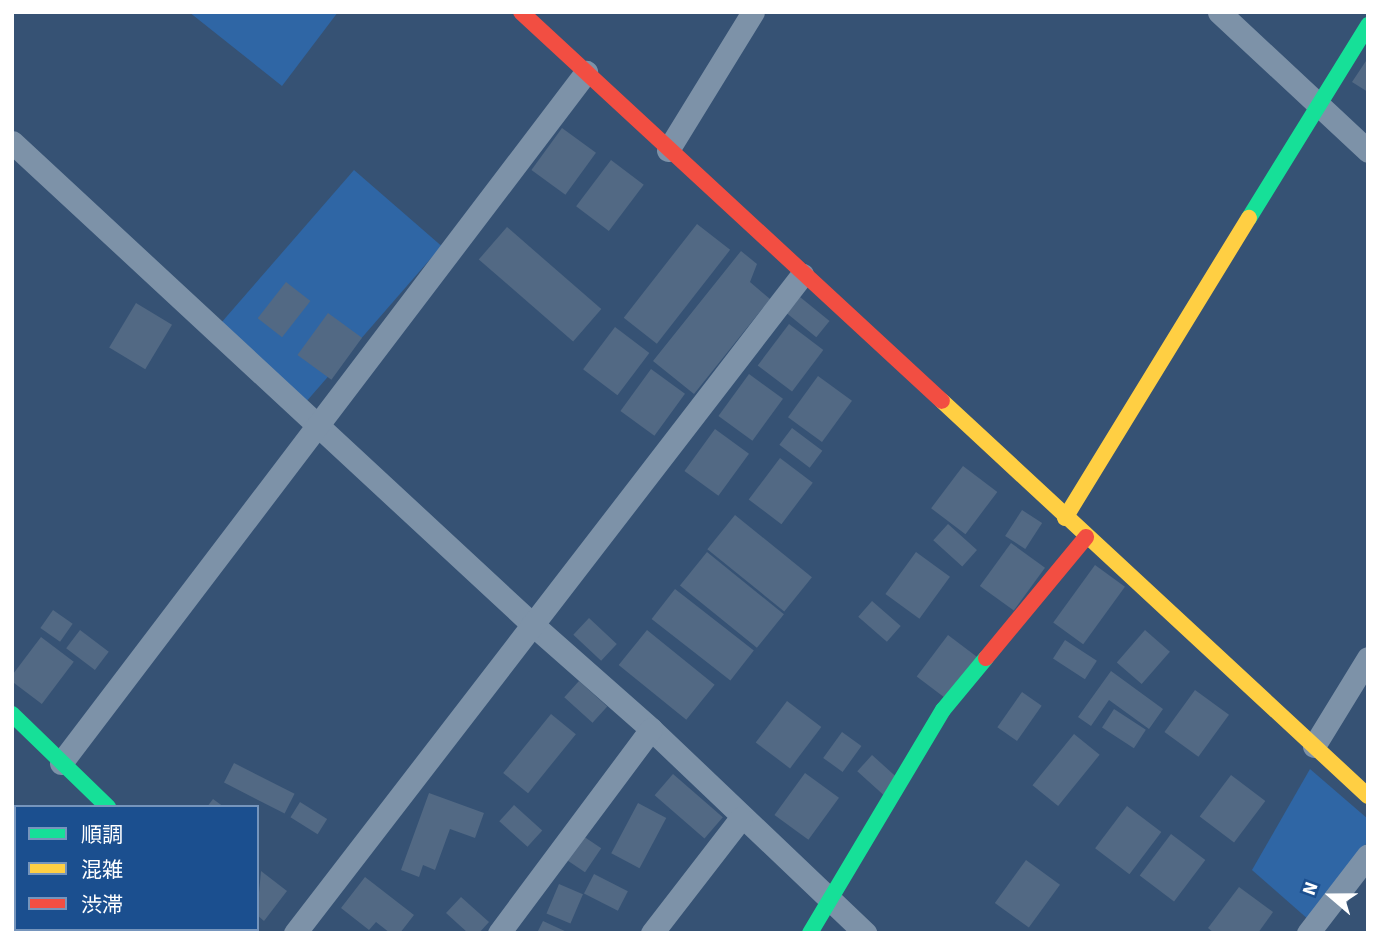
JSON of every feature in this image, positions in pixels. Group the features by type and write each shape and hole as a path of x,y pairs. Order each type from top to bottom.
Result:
{"street":[{"path":"521,12 668,150 731,204 802,275 1368,796"},
{"path":"668,150 753,12"},
{"path":"1219,12 1368,151"},
{"path":"1065,518 1368,25"},
{"path":"61,762 586,72"},
{"path":"12,142 531,624 651,729 831,904 865,933"},
{"path":"295,933 802,275"},
{"path":"810,933 831,904 943,710 1086,537"},
{"path":"1314,746 1368,658"},
{"path":"13,716 106,805"},
{"path":"499,933 651,729"},
{"path":"652,933 741,818"},
{"path":"1308,933 1368,855"}],"shaded area":[{"path":"189,12 338,12 282,86"},
{"path":"354,170 442,246 302,406 215,330"},
{"path":"1310,769 1368,819 1368,841 1309,920 1252,870"}],"building":[{"path":"1368,58 1368,92 1352,82"},
{"path":"562,128 596,153 565,195 531,170"},
{"path":"611,160 644,185 609,231 576,206"},
{"path":"697,224 730,250 657,344 624,318"},
{"path":"507,227 601,309 573,341 479,259"},
{"path":"741,251 757,264 750,282 770,299 694,394 653,361"},
{"path":"286,282 310,301 282,337 258,318"},
{"path":"800,297 830,321 816,337 787,313"},
{"path":"136,303 172,325 145,369 109,348"},
{"path":"328,313 362,338 331,380 297,355"},
{"path":"789,324 823,350 792,391 758,366"},
{"path":"615,327 649,353 617,395 583,369"},
{"path":"651,369 685,394 654,436 620,411"},
{"path":"749,374 783,399 752,441 718,416"},
{"path":"818,376 852,401 822,442 788,417"},
{"path":"792,428 822,451 810,468 779,445"},
{"path":"715,429 749,454 718,496 684,471"},
{"path":"780,458 813,483 781,524 749,500"},
{"path":"963,466 997,492 965,534 931,508"},
{"path":"1022,510 1042,523 1025,549 1005,536"},
{"path":"735,515 812,577 784,611 707,549"},
{"path":"948,524 977,550 962,566 933,540"},
{"path":"1011,543 1045,568 1014,611 980,586"},
{"path":"707,552 784,614 757,648 680,585"},
{"path":"916,552 950,577 919,619 885,594"},
{"path":"1095,565 1125,587 1083,644 1053,622"},
{"path":"675,589 754,651 730,681 652,619"},
{"path":"872,601 901,626 887,642 858,617"},
{"path":"53,610 73,624 60,642 40,628"},
{"path":"589,618 617,644 601,661 573,635"},
{"path":"80,630 109,652 95,670 66,648"},
{"path":"647,630 715,685 686,720 619,665"},
{"path":"1145,630 1170,652 1142,684 1117,662"},
{"path":"948,635 981,660 949,701 917,677"},
{"path":"41,637 74,662 42,704 12,682 12,675"},
{"path":"1065,640 1097,661 1085,679 1053,658"},
{"path":"1111,671 1163,709 1149,729 1109,700 1091,726 1078,717"},
{"path":"579,681 607,706 593,723 564,697"},
{"path":"1195,690 1229,715 1198,757 1164,732"},
{"path":"1022,692 1042,706 1017,741 997,727"},
{"path":"787,701 821,727 790,768 756,743"},
{"path":"1114,709 1146,730 1134,748 1102,727"},
{"path":"551,714 576,734 528,793 503,773"},
{"path":"842,732 861,746 843,772 823,758"},
{"path":"1074,734 1100,755 1058,806 1032,785"},
{"path":"872,755 900,780 886,797 857,771"},
{"path":"234,763 295,794 285,813 224,783"},
{"path":"805,773 839,798 808,840 774,815"},
{"path":"673,774 723,817 704,838 655,795"},
{"path":"1231,775 1265,801 1234,842 1200,817"},
{"path":"429,793 484,813 475,838 450,829 435,870 423,865 419,877 401,870"},
{"path":"213,799 221,805 208,805"},
{"path":"300,802 327,819 318,834 290,817"},
{"path":"638,803 666,818 639,868 611,853"},
{"path":"514,805 542,830 528,847 499,821"},
{"path":"1127,806 1161,832 1129,874 1095,848"},
{"path":"1171,834 1205,860 1174,901 1140,876"},
{"path":"583,836 601,848 585,872 567,860"},
{"path":"1026,860 1060,885 1029,928 995,903"},
{"path":"261,871 287,891 264,921 259,917"},
{"path":"594,874 628,891 618,911 584,894"},
{"path":"365,877 414,915 400,933 390,933 376,922 369,930 341,908"},
{"path":"559,884 583,894 570,924 546,913"},
{"path":"1239,887 1273,912 1258,933 1214,933 1208,928"},
{"path":"461,897 489,922 479,933 468,933 446,913"},
{"path":"543,921 569,933 537,933"},
{"path":"190,931 192,933 158,933"}],"traffic: fast":[{"path":"1249,218 1368,25"},
{"path":"810,933 943,710 986,658"},
{"path":"12,714 106,805"}],"traffic: slow":[{"path":"1065,518 1249,218"},
{"path":"942,401 1368,796"}],"traffic: jam":[{"path":"521,12 942,401"},
{"path":"986,658 1086,537"}]}
